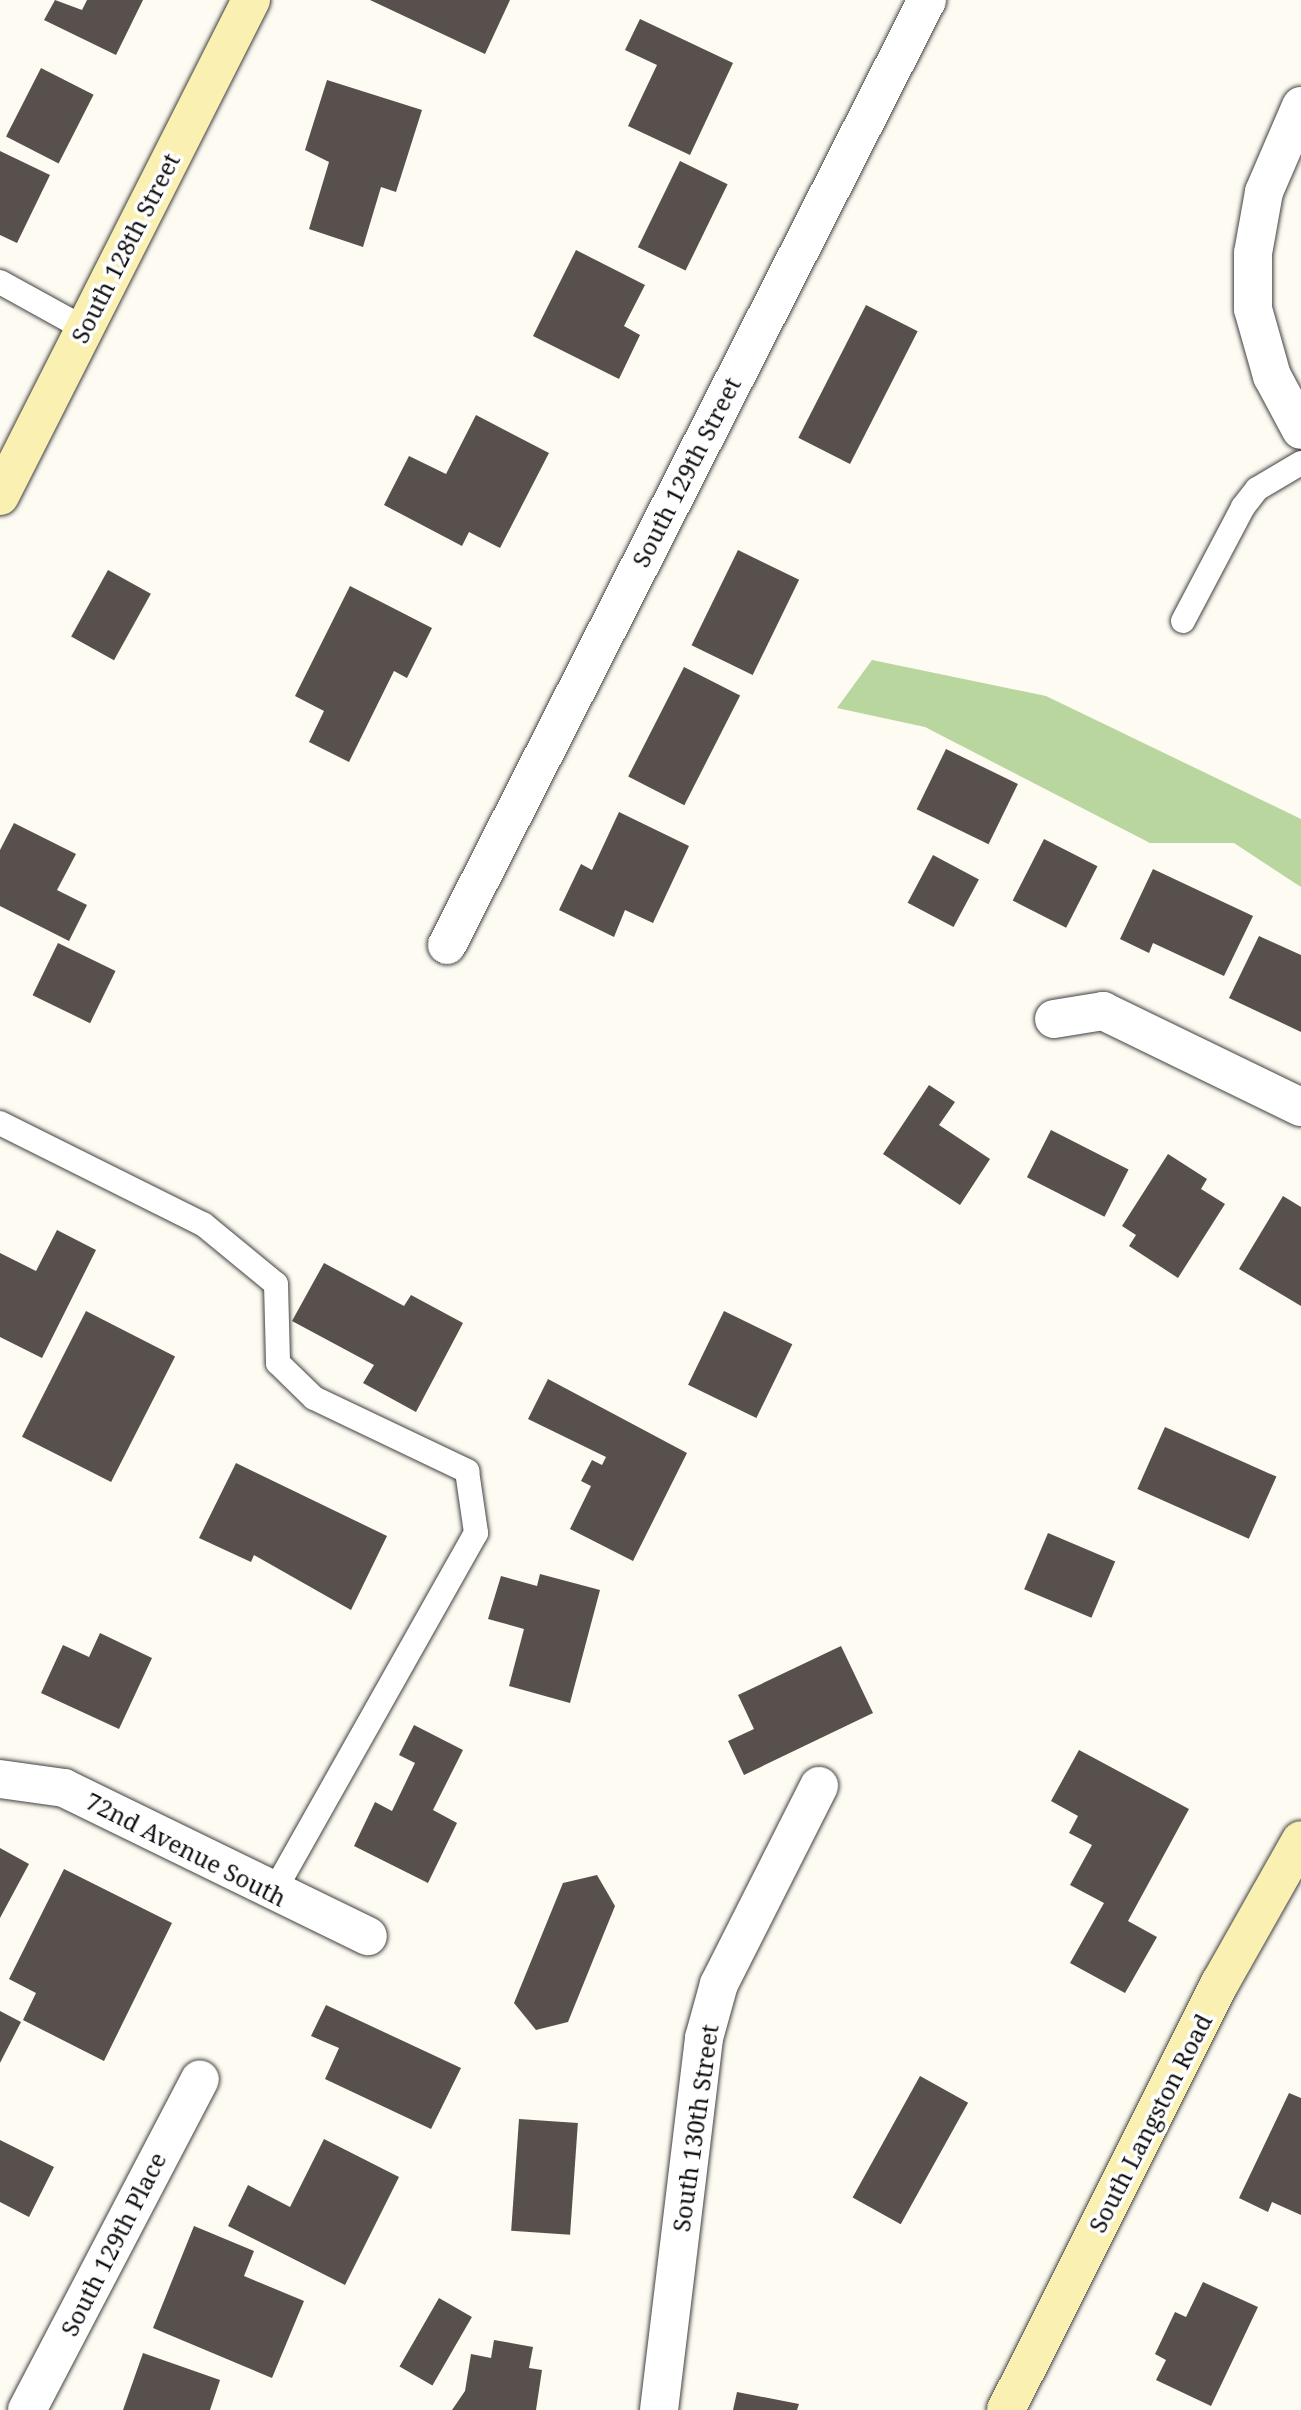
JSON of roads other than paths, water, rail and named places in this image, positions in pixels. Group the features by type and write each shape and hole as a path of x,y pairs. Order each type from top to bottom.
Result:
{"street":[{"name":"South 128th Street","path":"0,496 251,0"},
{"name":"South 129th Street","path":"447,945 927,0"},
{"path":"1301,106 1264,192 1253,253 1253,309 1272,376 1301,430"},
{"path":"1054,1019 1103,1011 1301,1107"},
{"name":"72nd Avenue South","path":"0,1779 64,1788 274,1894 368,1936"},
{"name":"South 130th Street","path":"659,2410 704,2038 719,1984 819,1786"},
{"name":"South Langston Road","path":"1006,2410 1220,1983 1301,1840"},
{"name":"South 129th Place","path":"27,2410 200,2079"}],"lane":[{"path":"0,282 85,329"},
{"path":"1183,621 1243,508 1257,489 1301,463"},
{"path":"0,1123 202,1224 276,1284 278,1363 314,1398 467,1471 476,1533 274,1894"}]}
